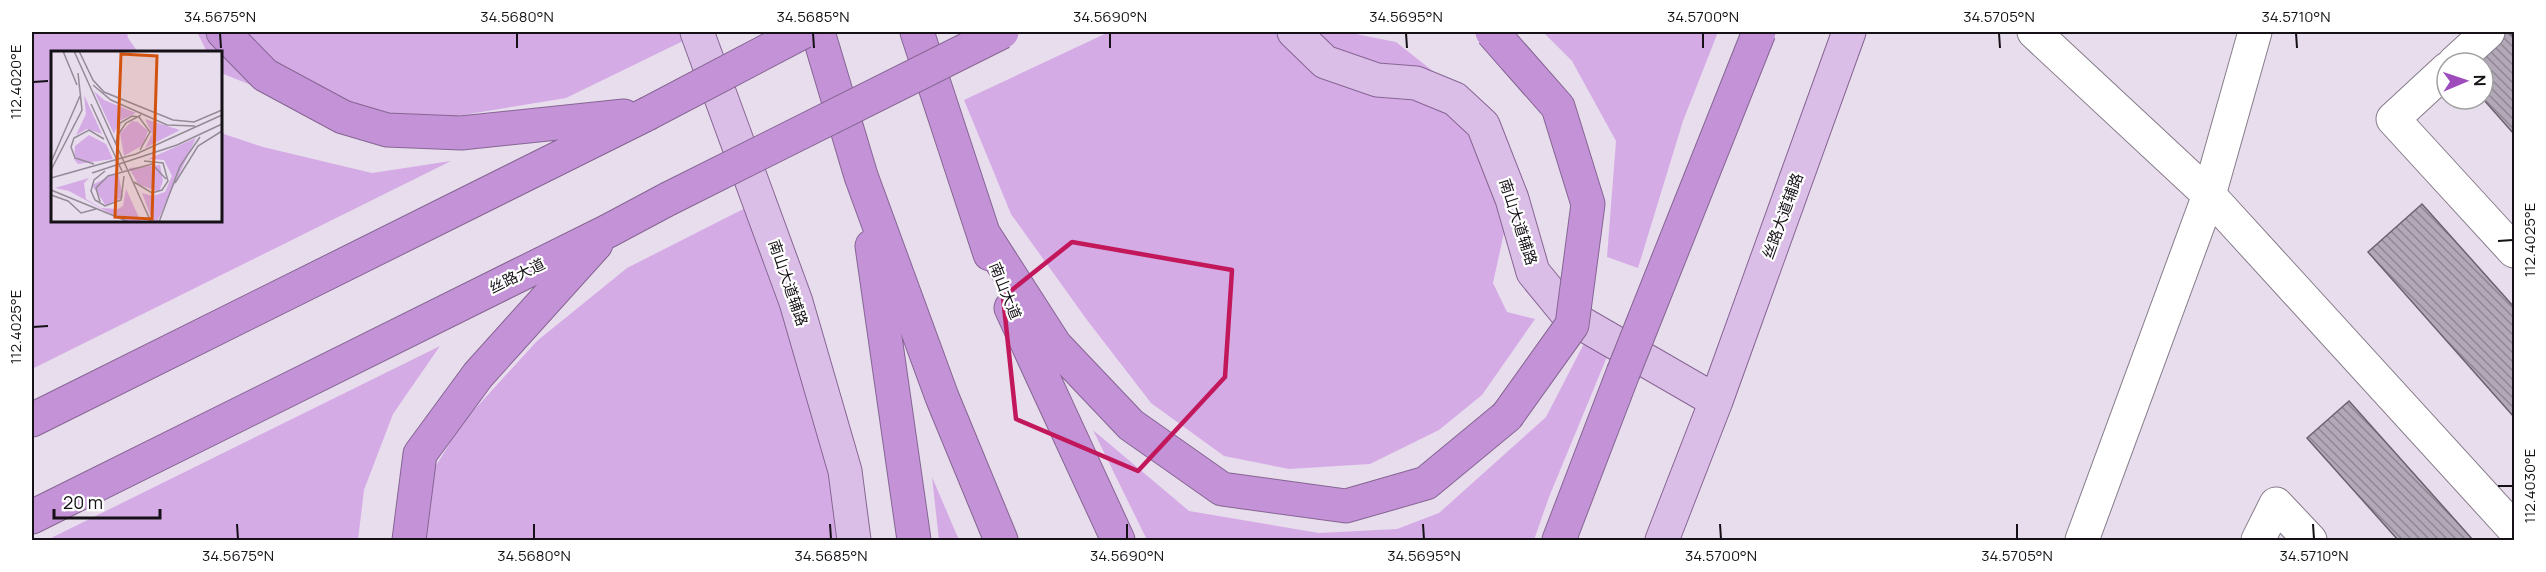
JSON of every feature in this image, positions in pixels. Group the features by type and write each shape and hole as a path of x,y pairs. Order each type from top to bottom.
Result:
{"highway":[{"path":"223,32 266,75 343,117 387,130 461,133 647,114"},
{"path":"32,420 647,114 803,32"},
{"path":"818,32 861,176 942,397 1001,540"},
{"name":"南山大道","path":"917,32 1003,290 1118,540"},
{"name":"丝路大道","path":"32,517 1002,32"},
{"path":"983,233 1055,345 1131,424 1222,489 1346,506 1426,483 1508,416 1572,325 1588,204 1558,107 1492,32"},
{"path":"1559,540 1759,32"},
{"path":"861,176 914,540"},
{"path":"409,540 420,454 478,375 608,231"}],"main road":[{"name":"南山大道辅路","path":"697,32 796,302 845,471 854,540"},
{"name":"南山大道辅路","path":"1294,32 1325,62 1377,80 1416,83 1455,99 1483,125 1512,199 1533,272 1569,316 1716,401"},
{"name":"丝路大道辅路","path":"1716,401 1850,32"},
{"path":"1662,540 1716,401"}],"lane":[{"path":"2034,32 2209,195 2514,529"},
{"path":"2082,540 2209,195 2255,32"},
{"path":"2467,51 2488,32"},
{"path":"2435,80 2393,119 2514,251"},
{"path":"2258,540 2276,504 2310,540"}],"highlighted area":[{"path":"1072,242 1232,270 1225,377 1138,471 1016,419 1003,297"}],"shaded area":[{"path":"32,32 127,32 128,38 137,51 51,51 51,222 222,222 222,133 263,147 372,173 451,161 32,369"},
{"path":"197,32 697,32 566,98 439,119 314,110 222,73 222,51 206,51"},
{"path":"1109,32 1346,32 1396,42 1467,98 1509,210 1493,283 1507,312 1535,319 1482,395 1439,430 1370,464 1289,469 1224,456 1151,403 1087,320 1011,214 964,100"},
{"path":"1543,32 1718,32 1683,121 1638,268 1607,257 1616,141 1572,61"},
{"path":"773,194 849,540 409,540 422,488 463,422 537,341 627,268"},
{"path":"1591,330 1616,335 1549,497 1534,540 1147,540 1093,430 1189,511 1319,533 1397,529 1439,513 1546,417"},
{"path":"440,346 393,414 364,490 358,540 47,540"},
{"path":"932,477 959,540 939,540"}],"building":[{"path":"2498,32 2509,32 2514,38 2514,134 2494,111 2495,51 2476,51"},
{"path":"2422,204 2514,307 2514,417 2368,252"},
{"path":"2349,401 2473,540 2398,540 2307,438"}]}
